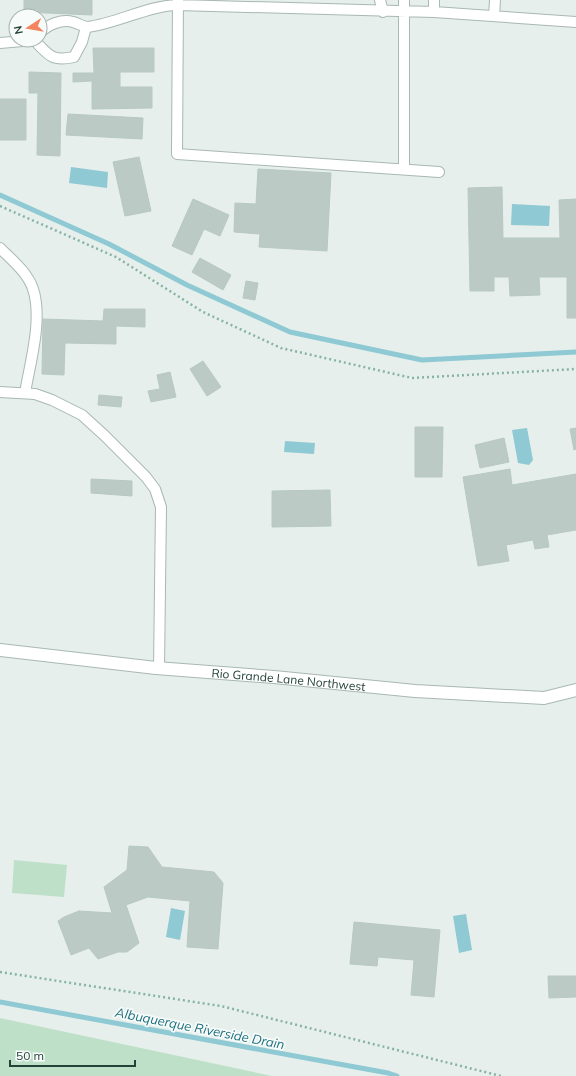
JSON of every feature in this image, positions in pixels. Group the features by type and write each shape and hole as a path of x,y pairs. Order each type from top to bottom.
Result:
{"street":[{"name":"Rio Grande Lane Northwest","path":"0,650 159,669 274,677 423,692 544,698 576,690"}],"lane":[{"path":"380,0 383,12"},
{"path":"404,0 404,169"},
{"path":"434,0 434,12"},
{"path":"494,16 495,0"},
{"path":"178,2 177,154 439,172"},
{"path":"48,26 57,22 73,22 86,27 125,18 178,2 383,12 434,12 576,22"},
{"path":"42,48 50,56 61,60 74,57 82,42 86,27"},
{"path":"0,248 28,279 33,289 37,307 36,327 25,393"},
{"path":"0,392 35,394 52,400 82,415 146,477 155,489 161,507 159,669"}],"path":[{"path":"0,206 116,257 203,312 281,348 412,378 576,369"},
{"path":"0,972 221,1006 501,1076"}],"green space":[{"path":"14,860 67,865 64,897 12,893"},
{"path":"0,1018 272,1076 0,1076"}],"water":[{"path":"71,167 108,172 107,188 69,183"},
{"path":"512,204 550,206 549,226 511,225"},
{"path":"527,428 533,460 529,465 518,463 512,430"},
{"path":"285,441 315,443 314,454 284,452"},
{"path":"171,908 185,911 180,940 166,937"},
{"path":"466,914 472,950 459,953 453,916"}],"building":[{"path":"24,0 92,0 92,15 48,13 48,8 24,8"},
{"path":"93,48 154,48 154,72 120,72 120,87 152,87 152,108 92,109 92,81 73,82 73,73 94,73"},
{"path":"29,72 61,73 60,156 37,155 38,93 29,93"},
{"path":"0,99 26,99 26,140 0,140"},
{"path":"68,114 143,118 142,139 66,135"},
{"path":"139,157 151,211 125,216 113,162"},
{"path":"258,169 331,173 327,251 259,247 260,234 234,232 235,203 256,204"},
{"path":"502,187 503,238 560,238 559,200 576,199 576,318 567,318 567,277 539,277 540,295 510,296 509,277 494,277 494,291 470,291 468,188"},
{"path":"193,199 229,215 220,236 204,229 192,255 172,246"},
{"path":"200,258 231,275 223,290 192,272"},
{"path":"246,281 258,283 255,300 243,298"},
{"path":"104,309 145,309 145,327 116,326 116,344 65,343 64,375 42,374 43,319 103,321"},
{"path":"203,361 221,387 207,396 190,369"},
{"path":"170,372 176,397 151,402 148,391 160,389 157,375"},
{"path":"99,395 122,397 121,407 98,405"},
{"path":"415,427 443,427 442,477 415,477"},
{"path":"576,428 576,449 574,450 570,429"},
{"path":"504,438 509,462 480,468 475,445"},
{"path":"510,469 512,485 576,474 576,530 547,535 549,547 535,549 533,540 506,545 509,561 478,566 463,477"},
{"path":"91,479 132,481 132,496 91,493"},
{"path":"330,490 331,526 272,527 272,491"},
{"path":"129,846 148,847 162,867 214,872 223,883 218,949 187,947 190,901 148,897 126,905 139,943 127,952 118,952 98,959 89,948 71,955 58,921 79,911 112,913 104,887 127,870"},
{"path":"354,922 440,930 434,997 411,995 414,960 378,957 377,966 350,964"},
{"path":"548,976 576,976 576,997 549,998"}],"waterway":[{"path":"0,195 109,244 187,285 290,332 422,360 576,352"},
{"name":"Albuquerque Riverside Drain","path":"0,1002 388,1073 397,1076"}]}
